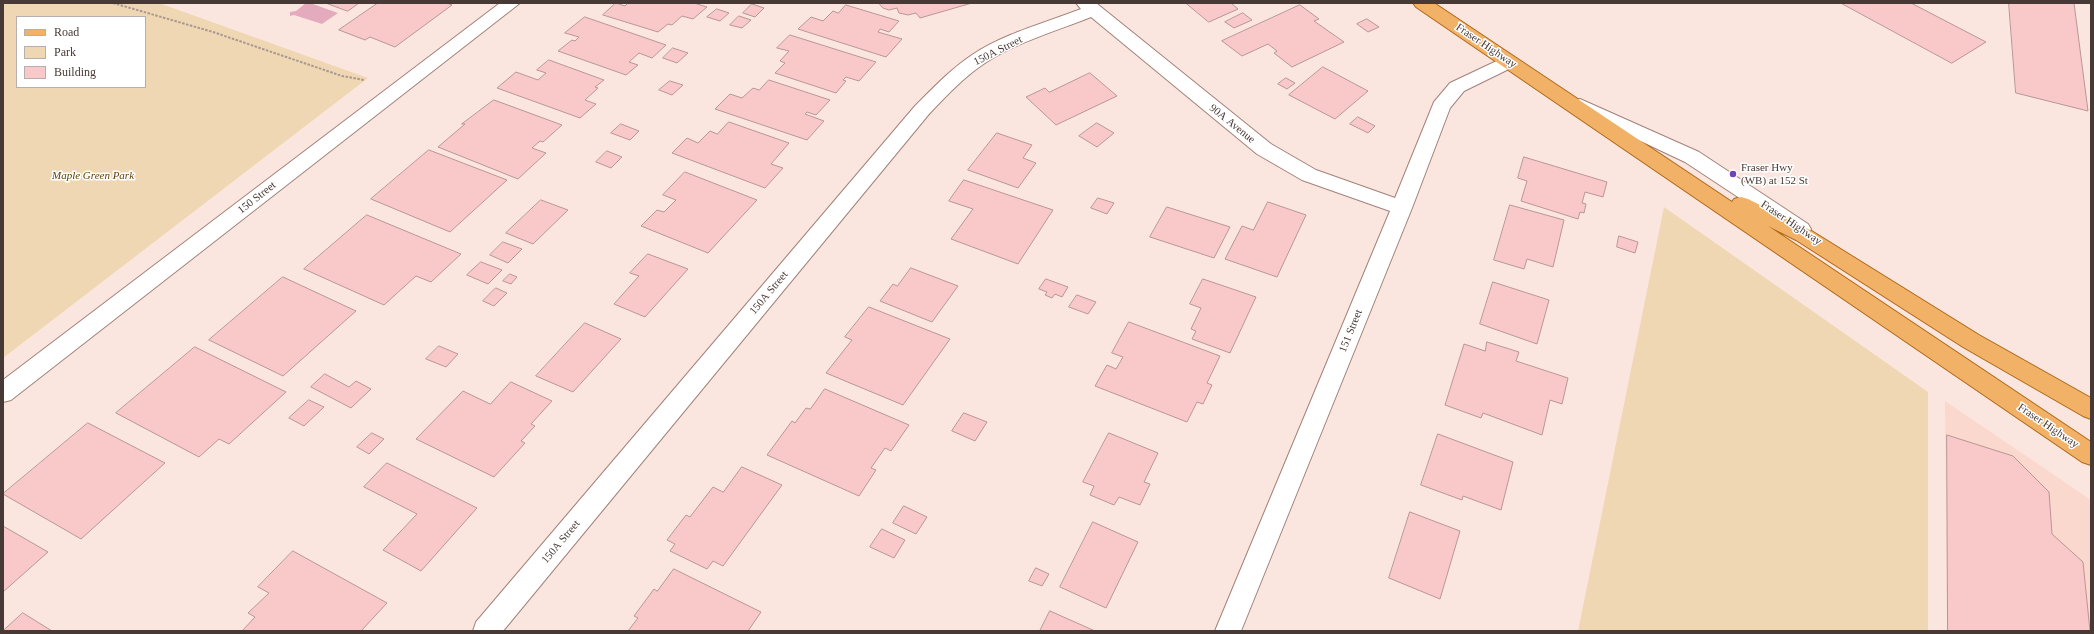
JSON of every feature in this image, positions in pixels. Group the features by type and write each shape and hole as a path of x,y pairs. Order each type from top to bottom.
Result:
{"main road":[{"name":"Fraser Highway","path":"1422,3 2091,455"},
{"name":"Fraser Highway","path":"1668,169 1803,235 1850,262"},
{"path":"1850,262 1971,340 2091,409"}],"street":[{"name":"150 Street","path":"3,394 510,3"},
{"name":"90A Avenue","path":"1090,7 1243,134 1286,164 1333,184 1402,208"},
{"name":"150A Street","path":"486,631 922,110 945,86 980,59 1090,7"},
{"name":"151 Street","path":"1228,631 1402,208 1441,106 1457,87 1509,62"},
{"name":"Fraser Highway","path":"1550,89 1622,126 1692,157 1850,262"}],"path":[{"path":"113,3 213,32 349,78 370,80"}],"shaded area":[{"path":"306,3 338,13 322,24 294,15 290,16 290,12 296,11"},
{"path":"1945,401 2091,500 2091,631 1947,631"}],"green space":[{"name":"Maple Green Park","path":"3,3 159,3 368,78 3,358"},
{"path":"1664,207 1928,392 1928,631 1578,631"}],"building":[{"path":"326,3 359,3 348,11"},
{"path":"378,3 447,3 452,5 395,47 370,37 365,40 339,30"},
{"path":"616,3 625,6 628,3 694,3 707,7 693,19 682,16 672,25 668,24 658,32 603,15"},
{"path":"879,3 972,3 920,18 916,13 908,15 899,13 897,8 889,10 883,8"},
{"path":"1186,3 1231,3 1238,9 1209,22"},
{"path":"1841,3 1911,3 1986,42 1952,63"},
{"path":"2009,3 2074,3 2088,111 2016,93"},
{"path":"752,4 764,8 755,17 743,13"},
{"path":"846,5 899,21 889,32 880,29 878,32 902,39 886,57 798,29 811,17 823,21 833,11 838,13"},
{"path":"1300,5 1319,19 1314,21 1344,42 1292,67 1274,53 1277,51 1268,44 1242,56 1222,41"},
{"path":"717,9 729,13 720,21 707,17"},
{"path":"1243,13 1252,20 1234,28 1225,22"},
{"path":"739,16 751,20 742,28 730,25"},
{"path":"585,17 666,45 652,58 639,53 629,62 638,65 626,75 558,51 572,40 575,41 579,37 565,33"},
{"path":"1367,19 1379,27 1368,32 1357,24"},
{"path":"790,35 876,62 859,81 846,77 843,80 846,81 836,93 775,73 785,63 780,61 789,51 777,48"},
{"path":"673,48 688,53 677,63 663,58"},
{"path":"549,60 604,80 595,87 598,88 585,100 596,104 580,118 497,88 516,72 538,80 546,73 537,70"},
{"path":"1323,67 1368,91 1335,119 1289,95"},
{"path":"1090,73 1117,96 1056,125 1026,97 1045,88 1049,92"},
{"path":"1286,78 1295,83 1287,89 1278,84"},
{"path":"769,80 830,100 816,115 807,112 805,114 824,121 807,140 715,109 730,94 742,98 753,88 759,90"},
{"path":"670,81 683,85 672,95 659,90"},
{"path":"494,100 562,125 543,142 540,141 532,148 546,153 518,179 438,147 465,124 462,124"},
{"path":"1358,117 1375,126 1368,133 1350,124"},
{"path":"729,122 789,143 771,164 783,168 765,188 672,153 687,138 698,143 710,131 717,134"},
{"path":"1097,123 1114,133 1097,147 1079,136"},
{"path":"621,124 639,131 630,140 611,133"},
{"path":"997,133 1032,145 1023,158 1036,163 1018,188 968,170"},
{"path":"429,150 507,180 450,232 371,199"},
{"path":"607,151 622,157 611,168 596,162"},
{"path":"1524,157 1607,182 1603,197 1585,192 1582,203 1586,204 1584,213 1580,212 1578,219 1521,201 1527,181 1518,178"},
{"path":"685,172 757,200 708,253 641,226 657,210 664,212 676,200 663,195"},
{"path":"964,180 1053,210 1018,264 951,239 973,209 949,201"},
{"path":"1098,198 1114,203 1107,214 1091,208"},
{"path":"541,200 568,210 533,244 506,233"},
{"path":"1268,202 1306,215 1277,277 1225,259 1242,226 1253,230"},
{"path":"1510,205 1564,220 1553,267 1527,259 1524,269 1494,260"},
{"path":"1167,207 1230,227 1214,258 1150,237"},
{"path":"367,215 461,254 431,282 416,276 384,305 304,269"},
{"path":"1619,236 1638,242 1635,253 1617,247"},
{"path":"503,242 522,249 508,263 490,255"},
{"path":"648,254 688,269 645,317 614,304 639,276 630,273"},
{"path":"481,262 502,270 488,284 467,275"},
{"path":"911,268 958,286 932,322 880,301 893,284 897,286"},
{"path":"510,274 517,277 511,284 503,281"},
{"path":"283,277 356,311 283,376 209,340"},
{"path":"1046,279 1068,287 1062,297 1055,294 1052,298 1045,295 1047,292 1039,289"},
{"path":"1203,279 1256,297 1230,353 1192,339 1196,331 1191,329 1201,308 1190,304"},
{"path":"1493,282 1549,300 1537,344 1480,324"},
{"path":"496,288 507,293 494,306 483,301"},
{"path":"1077,295 1096,302 1088,314 1069,307"},
{"path":"869,307 950,339 903,405 826,373 852,340 845,337"},
{"path":"1129,322 1220,356 1207,383 1212,385 1203,404 1197,402 1187,422 1095,386 1107,365 1116,369 1123,357 1112,353"},
{"path":"585,323 621,339 573,392 536,376"},
{"path":"1487,342 1519,352 1516,361 1568,378 1562,404 1550,400 1542,435 1483,413 1481,418 1445,405 1464,344 1485,351"},
{"path":"439,346 458,354 446,367 426,359"},
{"path":"195,347 286,392 229,444 219,439 199,457 116,413"},
{"path":"325,374 349,387 356,381 371,389 351,408 311,387"},
{"path":"511,382 552,401 531,424 535,426 521,441 525,443 494,477 416,439 463,391 490,404"},
{"path":"825,389 909,425 891,451 885,448 871,468 876,470 859,496 767,455 792,421 795,423 806,408 810,409"},
{"path":"309,400 324,407 304,426 289,418"},
{"path":"964,413 987,422 975,441 952,431"},
{"path":"88,423 165,463 81,539 3,494"},
{"path":"372,433 384,439 369,454 357,447"},
{"path":"1109,433 1158,453 1144,482 1150,484 1140,505 1119,497 1114,505 1090,495 1094,486 1083,482"},
{"path":"1438,434 1513,462 1501,510 1463,496 1462,500 1421,485"},
{"path":"1947,435 2013,456 2049,492 2052,534 2083,562 2090,631 1948,631"},
{"path":"387,463 477,508 421,571 383,550 417,514 364,487"},
{"path":"742,467 782,485 723,566 713,561 707,569 670,551 675,544 667,540 686,515 690,517 713,487 723,492"},
{"path":"904,506 927,517 916,534 893,523"},
{"path":"1410,512 1460,531 1440,599 1389,578"},
{"path":"1093,522 1138,542 1106,608 1060,587"},
{"path":"3,526 48,552 3,592"},
{"path":"882,529 905,540 894,558 870,547"},
{"path":"293,551 387,603 361,631 242,631 255,617 248,613 269,593 258,587"},
{"path":"1036,568 1049,574 1042,586 1029,581"},
{"path":"674,569 761,612 748,631 628,631 638,618 634,616 654,589 657,591"},
{"path":"1050,611 1095,631 1040,631"},
{"path":"23,613 52,631 3,631"}],"place":[{"name":"Fraser Hwy (WB) at 152 St","path":"1733,174"}]}
